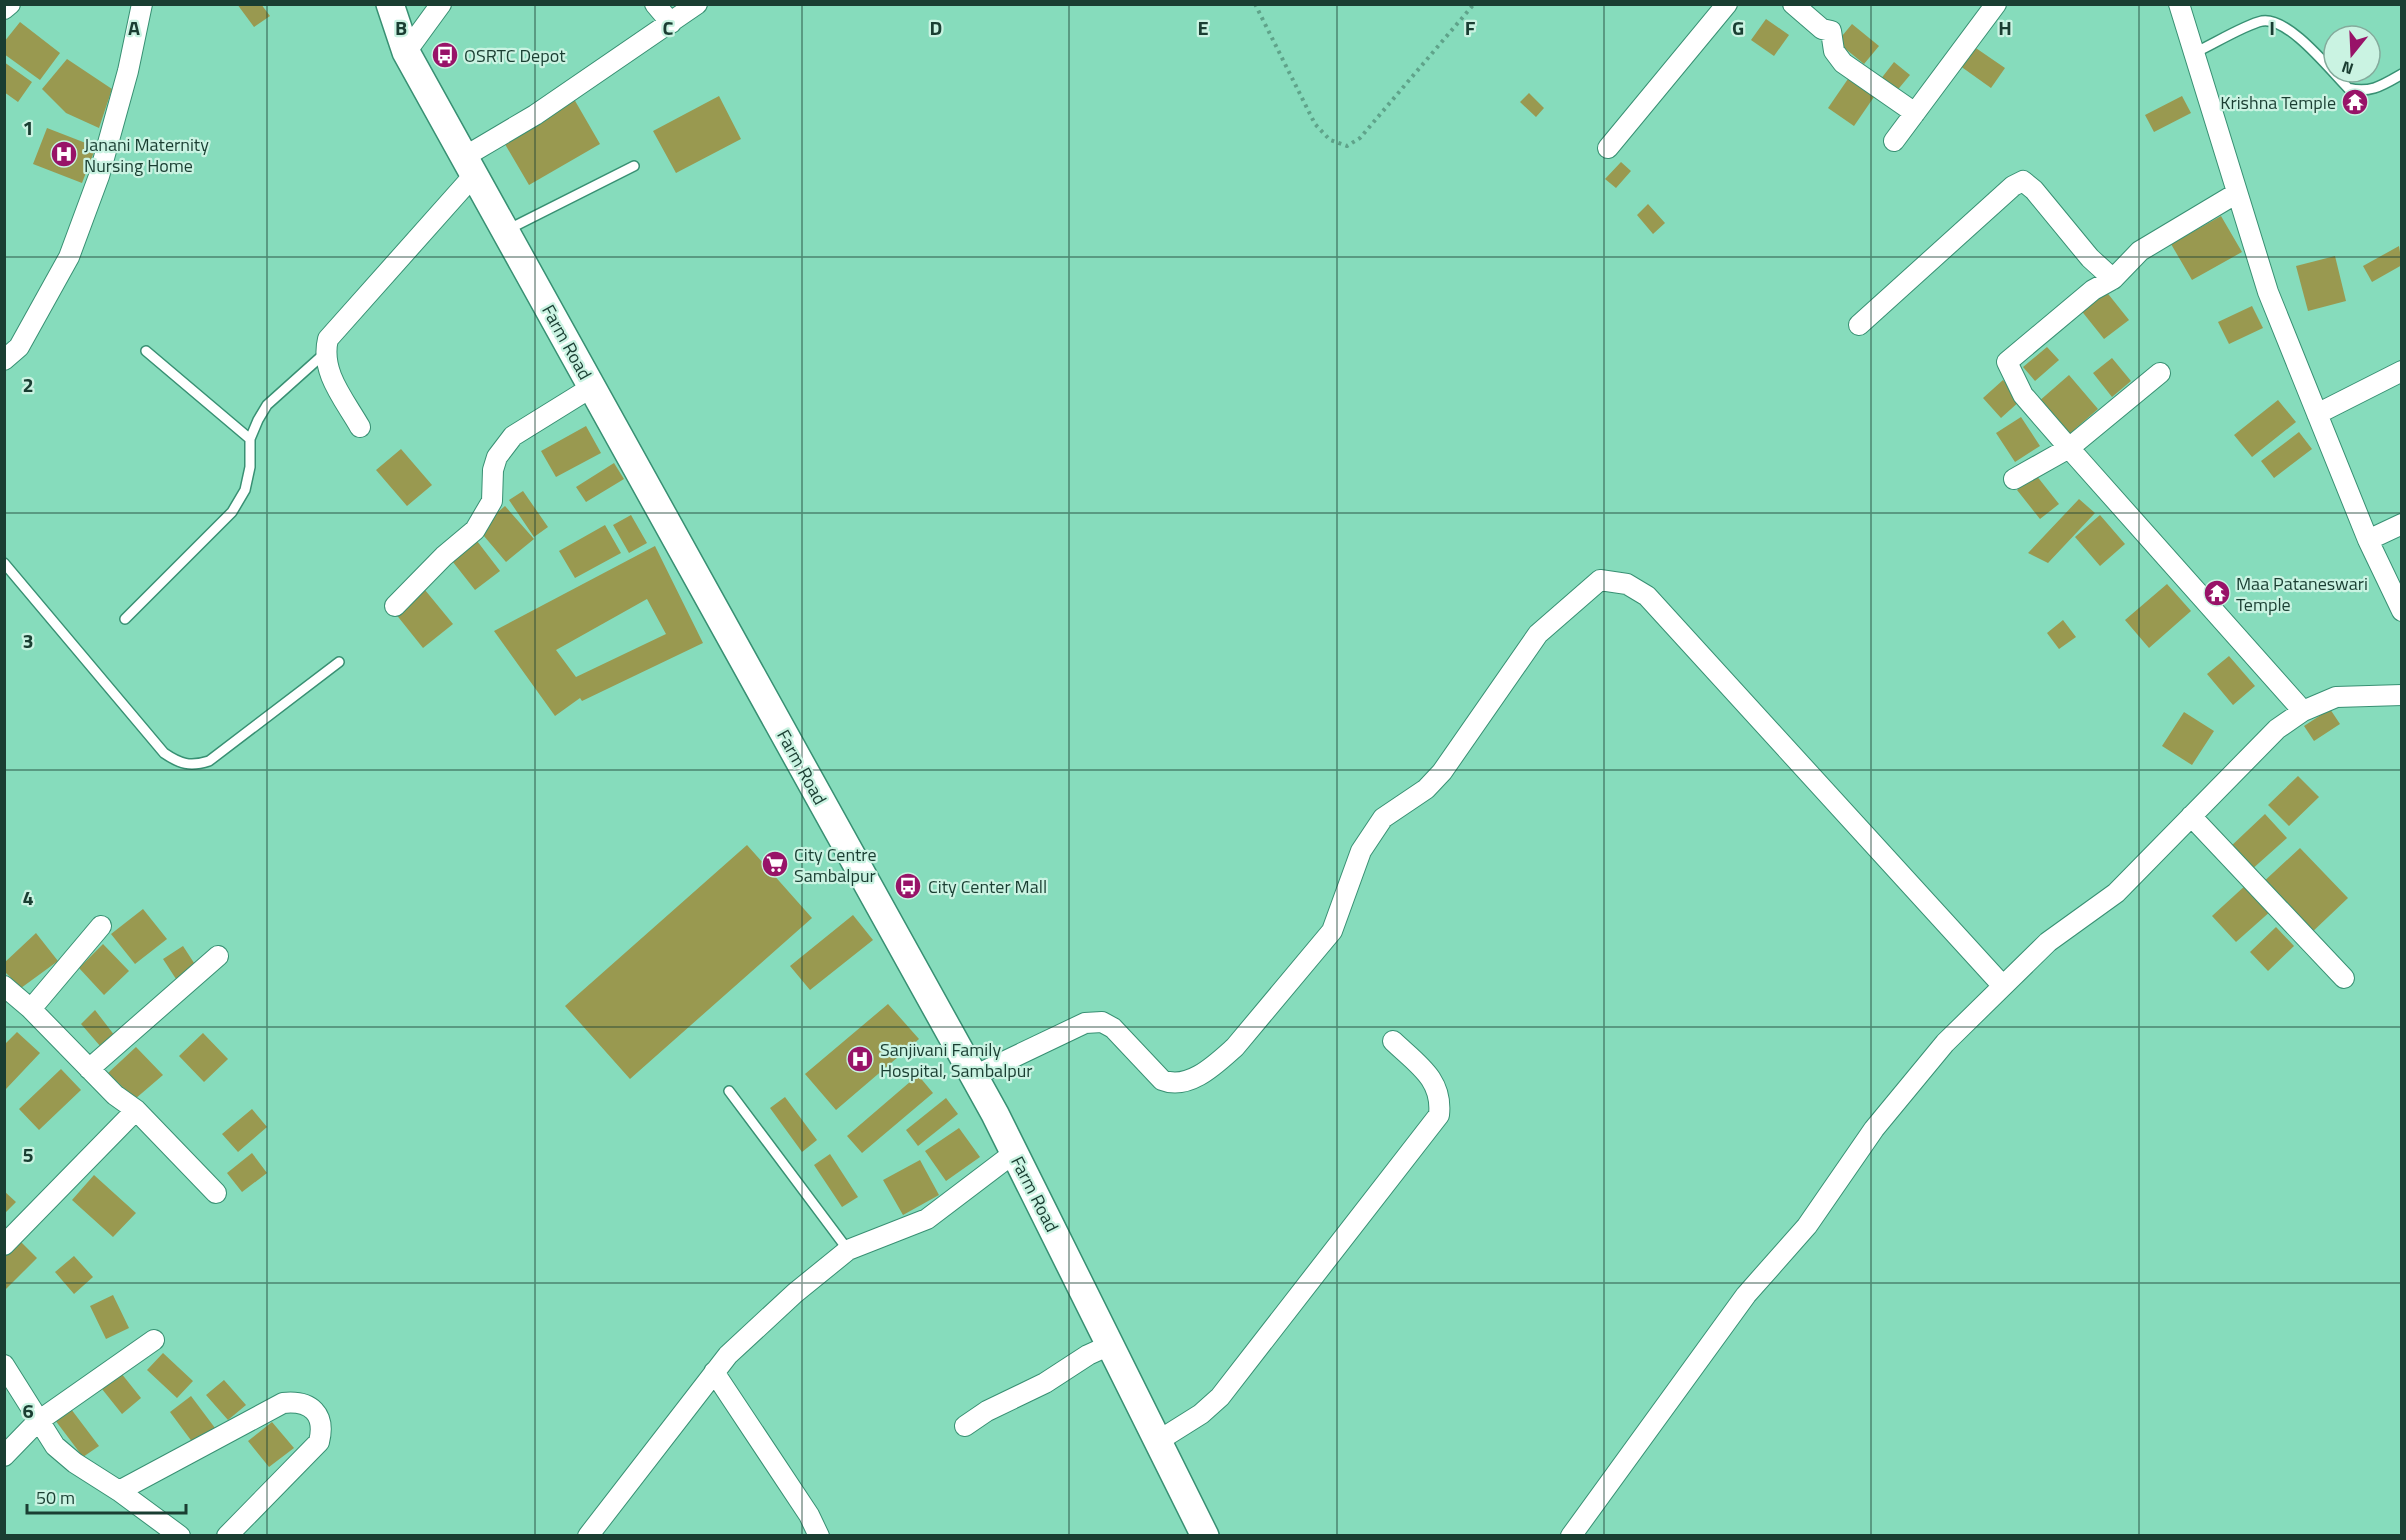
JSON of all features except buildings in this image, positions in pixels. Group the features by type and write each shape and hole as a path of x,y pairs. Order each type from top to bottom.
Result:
{"main road":[{"name":"Farm Road","path":"390,4 406,51 974,1076 1205,1536"}],"street":[{"path":"4,9 10,4"},
{"path":"4,360 19,347 69,258 99,176 128,71 142,4"},
{"path":"406,51 441,4"},
{"path":"655,4 671,23"},
{"path":"360,427 327,369 325,352 328,339 469,166 535,115 697,4"},
{"path":"1608,148 1727,4"},
{"path":"1793,4 1822,29 1831,31 1834,51 1843,63 1915,113"},
{"path":"1894,141 1996,4"},
{"path":"2178,4 2268,292 2368,540 2402,611"},
{"path":"1859,325 2013,186 2023,181 2034,190 2090,258 2113,279"},
{"path":"2237,193 2140,251 2113,279 2093,290 2007,362 2023,396 2303,711"},
{"path":"2317,414 2402,370"},
{"path":"2014,479 2069,448 2160,373"},
{"path":"395,606 444,556 475,530 492,501 493,470 503,447 513,436 592,387"},
{"path":"2368,540 2402,524"},
{"path":"974,1076 1084,1023 1102,1022 1113,1028 1162,1080 1172,1084 1185,1083 1220,1060 1235,1047 1332,931 1361,851 1383,818 1426,789 1442,772 1538,634 1600,580 1627,584 1647,596 2002,985"},
{"path":"1572,1535 1746,1295 1807,1226 1874,1129 1945,1042 2048,942 2116,893 2270,736 2303,711 2336,697 2402,695"},
{"path":"2191,816 2344,978"},
{"path":"31,1009 101,926"},
{"path":"89,1069 218,956"},
{"path":"4,986 31,1009 115,1095 136,1110 216,1193"},
{"path":"1158,1441 1201,1414 1220,1397 1439,1114 1441,1098 1436,1083 1393,1041"},
{"path":"4,1245 136,1110"},
{"path":"588,1536 728,1355 795,1293 848,1250 927,1219 1014,1153"},
{"path":"4,1456 37,1422 154,1340"},
{"path":"965,1426 987,1411 1045,1383 1088,1355 1110,1345"},
{"path":"4,1365 37,1422 55,1446 180,1536"},
{"path":"714,1372 809,1515 819,1536"},
{"path":"119,1491 283,1403 298,1402 310,1407 320,1419 322,1428 319,1442 227,1536"}],"lane":[{"path":"2194,53 2262,21 2276,22 2290,29 2348,88 2360,91 2374,90 2402,74"},
{"path":"505,231 634,166"},
{"path":"146,351 250,439"},
{"path":"124,619 232,512 245,490 250,467 250,439 267,405 325,352"},
{"path":"4,563 164,753 180,764 194,765 209,761 339,662"},
{"path":"729,1091 848,1250"}],"path":[{"path":"1255,4 1315,124 1330,140 1347,146 1360,138 1474,4"}],"place":[{"name":"OSRTC Depot","path":"445,55"},
{"name":"Krishna Temple","path":"2355,102"},
{"name":"Janani Maternity Nursing Home","path":"64,154"},
{"name":"Maa Pataneswari Temple","path":"2217,593"},
{"name":"City Centre Sambalpur","path":"775,864"},
{"name":"City Center Mall","path":"908,886"},
{"name":"Sanjivani Family Hospital, Sambalpur","path":"860,1059"}]}
